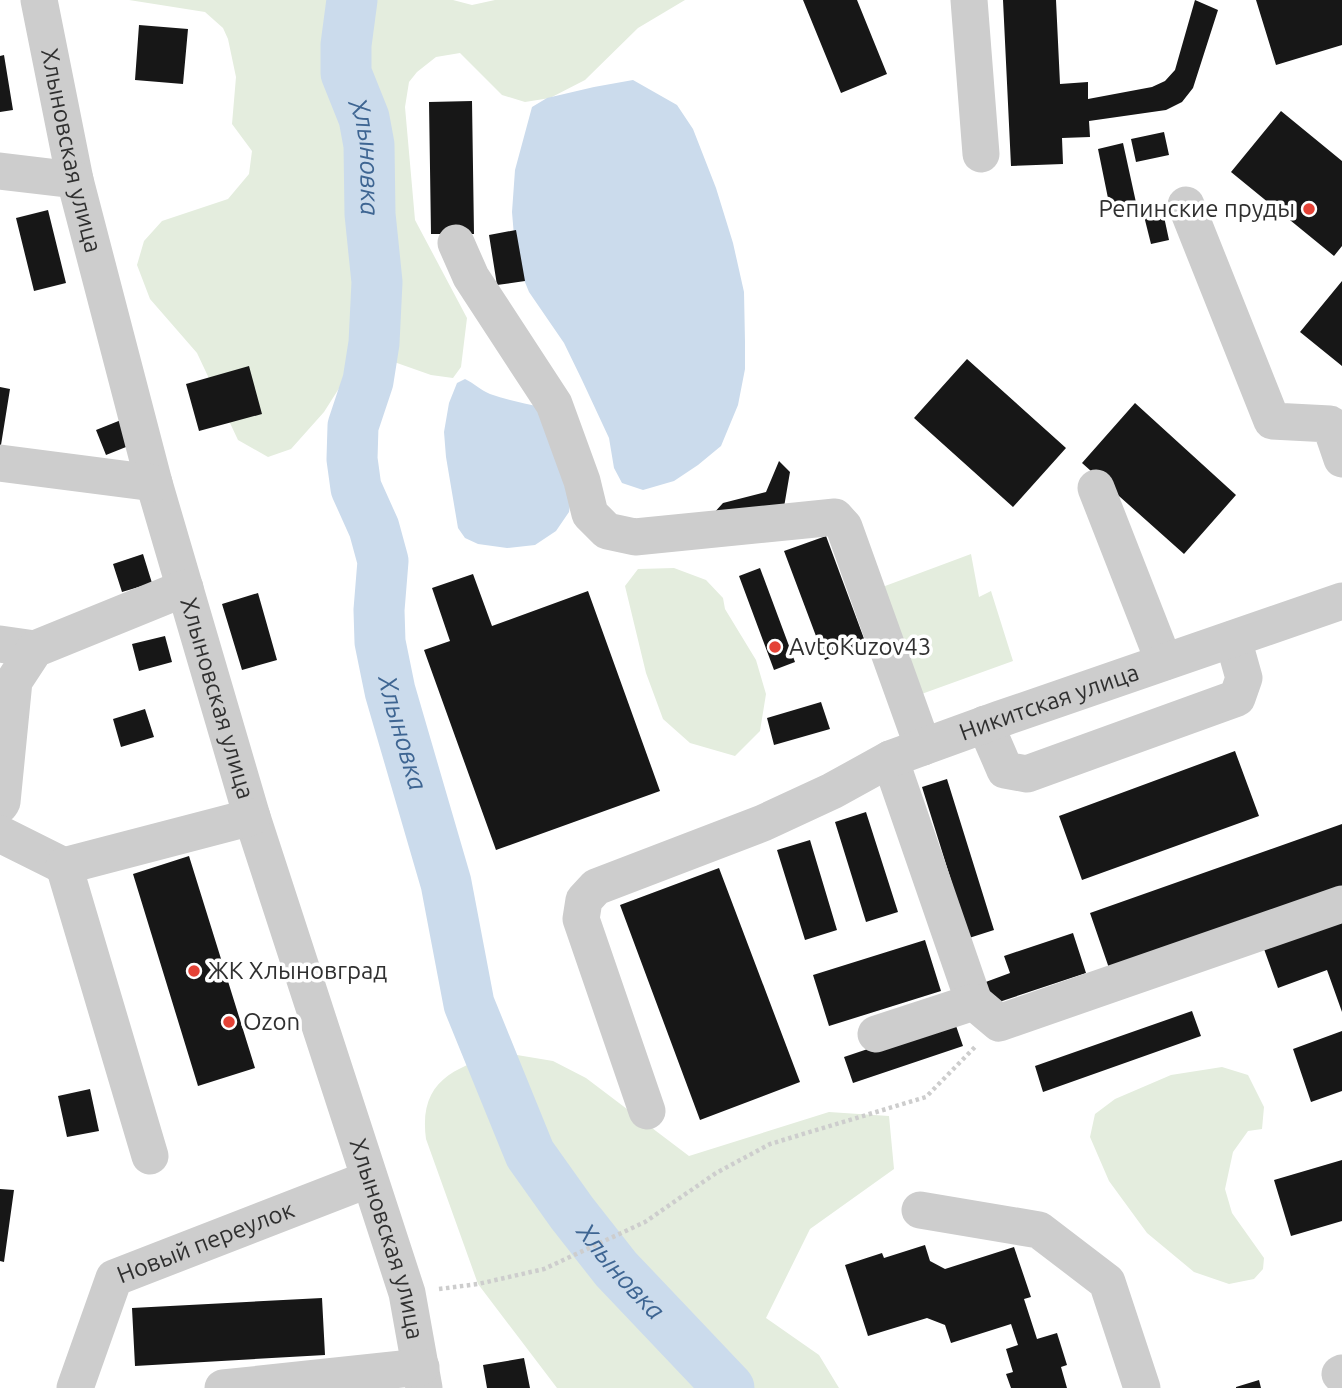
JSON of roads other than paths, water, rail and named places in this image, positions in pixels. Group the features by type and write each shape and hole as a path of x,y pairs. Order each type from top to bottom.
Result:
{"street":[{"name":"Хлыновская улица","path":"38,0 75,180 154,483 252,817 407,1293 423,1377"},
{"path":"969,0 981,154"},
{"path":"0,171 75,180"},
{"path":"1186,205 1272,421 1330,424 1342,459"},
{"path":"456,243 471,277 554,404 582,481 590,514 607,531 635,537 835,517 844,527 906,753 986,1012"},
{"path":"0,463 154,483"},
{"path":"1096,488 1164,662"},
{"path":"0,805 18,647 185,588"},
{"name":"Никитская улица","path":"647,1111 581,919 584,900 596,887 763,823 906,753 1342,601"},
{"path":"985,724 1005,770 1027,774 1237,698 1244,678 1233,639"},
{"path":"0,834 64,866 252,817"},
{"path":"64,866 150,1156"},
{"path":"876,1034 986,1012 1342,904"},
{"name":"Новый переулок","path":"75,1388 114,1278 369,1179"},
{"path":"920,1210 1039,1230 1107,1282 1142,1388"},
{"path":"223,1388 423,1377"}],"water":[{"path":"633,80 677,105 693,129 716,188 733,243 744,292 745,369 738,405 721,446 674,481 643,490 622,483 614,468 609,438 564,343 529,292 516,260 512,212 515,170 532,107 547,98"},
{"path":"465,379 490,394 541,407 572,491 569,512 556,531 535,545 507,548 478,544 465,538 458,528 444,432 449,403 457,383"}],"waterway":[{"name":"Хлыновка","path":"352,0 346,45 346,73 364,118 369,145 370,214 377,282 374,343 368,381 353,426 352,459 356,488 374,528 383,561 379,610 380,642 390,691 446,883 469,1004 530,1154 616,1269 729,1388"}],"place":[{"name":"Репинские пруды","path":"1309,209"},
{"name":"AvtoKuzov43","path":"775,647"},
{"name":"ЖК Хлыновград","path":"194,971"},
{"name":"Ozon","path":"229,1022"}]}
